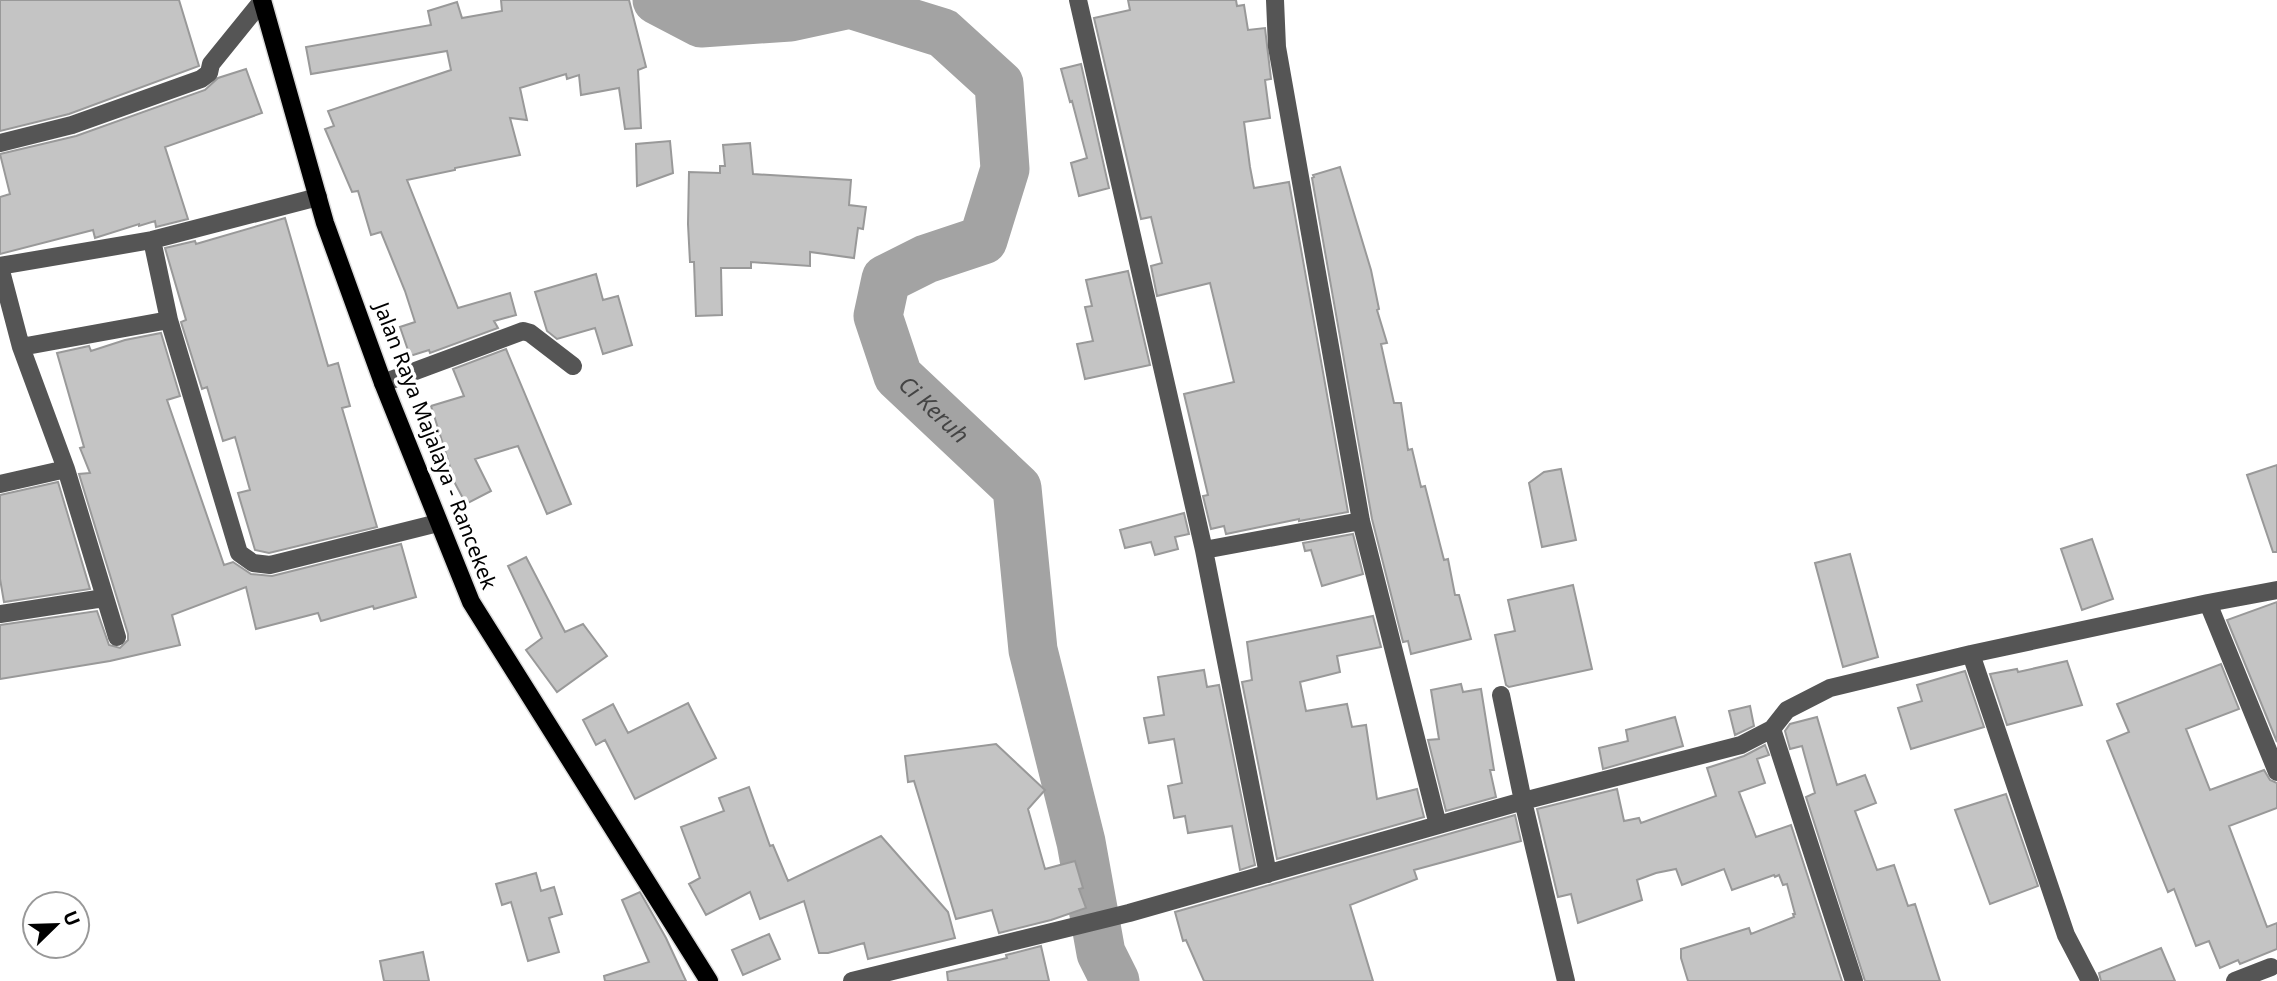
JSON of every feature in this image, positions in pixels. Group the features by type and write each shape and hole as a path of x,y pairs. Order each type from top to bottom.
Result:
{"main road":[{"name":"Jalan Raya Majalaya - Rancekek","path":"262,1 318,197 383,383 471,603 709,981"}],"street":[{"path":"1078,0 1204,550 1268,874"},
{"path":"1275,0 1277,47 1361,521 1438,825"},
{"path":"0,143 72,125 201,79 209,73 211,64 262,1"},
{"path":"117,637 66,468 21,347 0,267 152,240 318,197"},
{"path":"152,240 169,320 239,553 253,563 270,565 438,523"},
{"path":"21,347 169,320"},
{"path":"383,383 523,331 530,333 573,366"},
{"path":"0,484 66,468"},
{"path":"1204,550 1361,521"},
{"path":"852,981 1129,913 1438,825 1741,745 1772,729 1787,710 1830,688 1971,654 2277,590"},
{"path":"0,614 104,598"},
{"path":"2208,603 2277,772"},
{"path":"1971,654 2066,935 2090,981"},
{"path":"1501,695 1523,802 1566,981"},
{"path":"1772,729 1854,981"},
{"path":"2235,981 2271,967"}],"building":[{"path":"0,0 179,0 199,66 69,114 0,131"},
{"path":"501,0 629,0 646,67 638,70 641,128 625,129 619,88 581,95 579,75 567,79 566,74 520,88 527,120 510,118 520,155 407,180 458,308 510,293 516,315 494,321 498,328 430,353 429,350 410,356 400,327 415,322 405,291 381,232 371,235 358,191 352,192 325,129 334,126 328,111 451,70 447,51 311,74 306,47 431,25 428,11 457,2 462,18 502,11"},
{"path":"1128,0 1236,0 1237,6 1244,5 1248,30 1265,28 1271,79 1265,80 1270,118 1244,122 1250,167 1254,188 1289,182 1348,512 1226,534 1224,526 1211,529 1203,496 1208,495 1184,394 1234,382 1210,283 1157,296 1151,266 1162,263 1151,217 1141,219 1094,18 1130,10"},
{"path":"1081,64 1109,188 1079,196 1071,163 1087,158 1061,69"},
{"path":"246,69 262,113 165,147 188,219 156,227 155,221 139,224 95,238 93,230 0,254 0,197 10,194 0,154 76,136 205,90 218,78"},
{"path":"670,141 673,173 637,186 636,144"},
{"path":"750,143 753,174 851,180 849,205 866,207 863,229 858,228 854,258 810,252 810,266 751,262 751,268 721,268 722,315 696,316 694,262 690,262 688,224 689,172 720,173 720,166 725,166 723,145"},
{"path":"1340,167 1371,270 1379,309 1377,310 1387,343 1381,344 1394,403 1401,403 1408,450 1412,449 1421,487 1425,486 1444,560 1448,559 1455,595 1459,595 1471,639 1411,654 1408,641 1403,642 1372,519 1312,178 1313,175"},
{"path":"285,218 328,366 338,363 350,406 342,408 377,527 269,553 255,550 238,493 250,490 235,437 223,441 207,387 202,389 181,322 186,320 165,248 195,241 196,244"},
{"path":"1128,271 1150,365 1085,379 1077,344 1093,341 1085,307 1092,306 1086,280"},
{"path":"596,274 603,300 618,296 632,345 603,354 595,328 557,339 547,331 535,292"},
{"path":"161,333 180,396 167,400 224,565 233,562 251,574 272,576 401,544 416,597 321,621 318,613 256,629 246,587 172,615 180,645 110,661 0,679 0,625 97,611 109,645 120,648 128,640 79,474 90,473 80,448 84,447 57,353 89,346 91,351 125,340"},
{"path":"506,349 571,504 547,514 518,446 475,459 491,491 466,504 450,474 452,473 431,406 464,396 453,369"},
{"path":"2277,465 2277,552 2273,552 2247,475"},
{"path":"1561,469 1576,540 1542,547 1529,483 1544,472"},
{"path":"58,482 90,589 4,602 0,579 0,495"},
{"path":"1184,513 1189,534 1175,537 1178,549 1155,555 1151,542 1125,548 1120,530"},
{"path":"1353,534 1363,574 1322,586 1311,550 1305,551 1303,543"},
{"path":"2092,539 2113,599 2082,610 2061,549"},
{"path":"1850,554 1878,657 1843,667 1815,563"},
{"path":"526,557 565,632 583,624 607,656 557,692 526,650 542,638 508,566"},
{"path":"1573,585 1592,669 1509,687 1506,685 1495,635 1515,631 1508,600"},
{"path":"2277,602 2277,742 2227,620"},
{"path":"1373,616 1381,647 1337,656 1340,672 1300,682 1306,711 1347,704 1352,727 1366,725 1377,799 1417,789 1424,817 1277,859 1242,682 1252,680 1247,642"},
{"path":"2067,661 2082,705 2007,725 1990,674 2017,669 2018,672"},
{"path":"2221,664 2239,709 2186,729 2210,790 2264,770 2270,780 2277,783 2277,808 2229,826 2267,927 2277,923 2277,949 2240,964 2238,960 2220,968 2209,941 2196,946 2174,889 2168,892 2107,741 2129,732 2117,704"},
{"path":"1204,670 1207,687 1219,685 1255,865 1240,870 1232,826 1188,833 1185,816 1174,818 1168,786 1182,783 1174,739 1149,743 1144,718 1164,715 1158,677"},
{"path":"1965,671 1984,727 1911,749 1898,708 1922,701 1917,685"},
{"path":"1461,684 1463,692 1481,689 1494,770 1490,770 1496,797 1446,811 1428,740 1439,739 1431,690"},
{"path":"688,703 716,758 635,799 605,740 596,745 583,720 613,704 628,733"},
{"path":"1750,706 1754,726 1735,735 1729,711"},
{"path":"1675,717 1683,746 1603,769 1599,748 1628,741 1626,730"},
{"path":"1817,717 1837,785 1865,775 1876,803 1855,811 1877,870 1894,865 1908,906 1915,904 1940,981 1865,981 1806,797 1815,793 1802,746 1790,749 1785,731 1790,724"},
{"path":"996,744 1045,790 1028,809 1045,869 1075,861 1083,888 1079,889 1086,908 999,933 992,910 956,919 914,781 908,782 905,756"},
{"path":"1765,745 1769,755 1757,759 1765,783 1739,792 1756,837 1791,825 1842,981 1688,981 1681,949 1749,928 1751,934 1794,917 1787,884 1783,885 1779,875 1732,890 1724,869 1682,885 1676,869 1656,873 1637,880 1642,900 1578,923 1571,894 1558,897 1537,809 1617,789 1624,821 1639,818 1641,823 1716,796 1707,768 1744,756"},
{"path":"749,787 770,846 773,845 788,881 881,836 948,912 955,938 868,959 864,943 819,953 804,901 760,919 750,892 706,915 689,884 700,878 681,827 724,811 719,798"},
{"path":"2006,794 2038,886 1990,904 1955,810"},
{"path":"1515,815 1521,841 1414,870 1417,879 1350,905 1373,981 1204,981 1186,940 1183,941 1175,912"},
{"path":"536,873 541,891 554,887 562,914 549,918 559,952 528,961 511,902 502,905 496,884"},
{"path":"640,892 686,981 605,981 604,976 649,962 622,900"},
{"path":"769,934 780,959 743,975 732,950"},
{"path":"1041,946 1049,981 948,981 947,972 1007,958 1006,955"},
{"path":"2161,948 2175,981 2101,981 2099,973"},
{"path":"423,952 429,981 384,981 380,961"}],"waterway":[{"name":"Ci Keruh","path":"657,0 701,23 790,17 850,4 943,33 999,84 1005,169 983,240 926,259 886,279 878,316 898,376 1017,488 1033,650 1081,842 1101,953 1115,981"}]}
